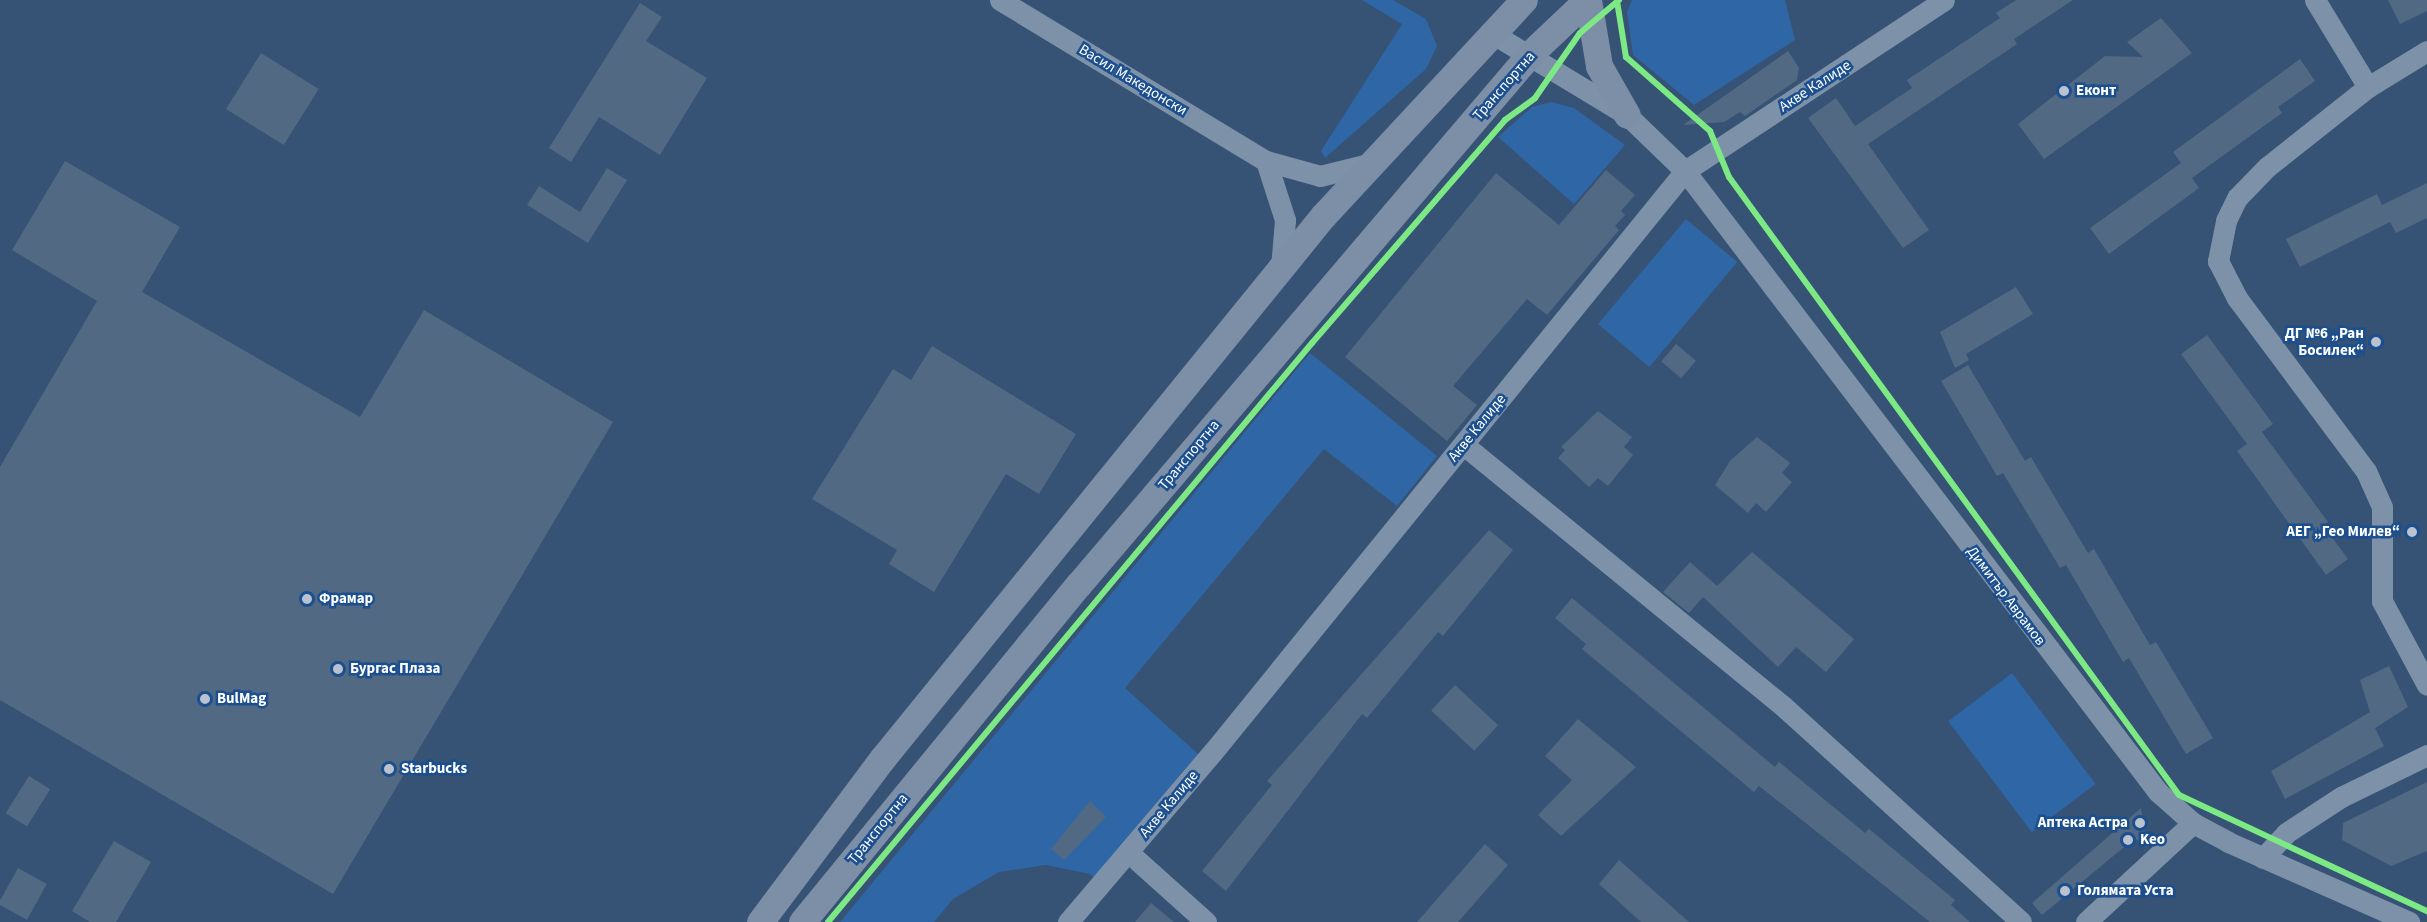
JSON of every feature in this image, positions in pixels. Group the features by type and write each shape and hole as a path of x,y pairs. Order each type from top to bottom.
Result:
{"main road":[{"path":"760,922 882,759 1281,268 1368,164 1490,32 1524,0"},
{"path":"1588,0 1599,66 1627,115"},
{"name":"Транспортна","path":"802,922 1079,585 1529,55 1588,0"}],"street":[{"name":"Васил Македонски","path":"1000,0 1266,161 1320,176 1368,164"},
{"name":"Акве Калиде","path":"1068,922 1464,445 1685,171 1944,0"},
{"path":"2315,0 2368,87"},
{"name":"Димитър Аврамов","path":"1490,32 1627,115 1685,171 2158,792 2193,823 2262,858 2409,922"},
{"path":"2427,51 2368,87 2237,198 2226,221 2218,261 2237,298 2366,471 2382,507 2382,601 2427,685"},
{"path":"1266,161 1285,220 1281,268"},
{"path":"1464,445 1783,706 2021,922"},
{"path":"2262,858 2286,833 2341,797 2427,755"},
{"path":"2086,922 2193,823"},
{"path":"1128,852 1206,922"}],"shaded area":[{"path":"1362,0 1393,0 1426,19 1437,46 1426,69 1325,158 1321,151 1402,24"},
{"path":"1632,0 1785,0 1795,40 1694,105 1633,55 1627,12"},
{"path":"1551,102 1574,108 1625,145 1574,204 1498,137 1532,107"},
{"path":"1686,219 1737,262 1649,367 1598,324"},
{"path":"1310,353 1437,456 1397,506 1324,449 1125,688 1207,762 1105,887 1090,874 1046,865 999,872 953,899 934,922 840,922"},
{"path":"2012,673 2096,784 2032,832 1948,721"}],"building":[{"path":"2016,0 2073,0 2014,39 2017,44 1868,144 1929,230 1903,248 1808,118 1836,98 1855,126 1912,88 1907,80 2000,18 1996,13"},
{"path":"2388,0 2427,0 2427,11 2400,24"},
{"path":"640,3 662,17 646,41 707,78 660,155 599,117 571,162 549,148"},
{"path":"2161,18 2192,53 2044,159 2018,124 2105,56 2143,57 2127,42"},
{"path":"1788,51 1799,68 1797,80 1745,116 1740,112 1724,122 1683,125"},
{"path":"261,53 319,89 284,145 226,109"},
{"path":"2300,59 2315,81 2278,107 2282,113 2192,178 2199,188 2109,254 2090,228 2181,163 2173,152"},
{"path":"65,161 180,227 142,292 360,417 424,310 613,422 333,894 0,700 0,467 97,301 12,250"},
{"path":"607,168 627,180 588,243 527,205 539,186 580,212"},
{"path":"1606,170 1635,195 1621,211 1625,215 1615,226 1619,230 1547,315 1527,299 1453,386 1477,405 1447,441 1345,357 1496,173 1559,225"},
{"path":"2427,183 2427,218 2396,233 2390,222 2300,267 2286,239 2377,194 2382,205"},
{"path":"2016,287 2033,314 1966,354 1969,360 1955,368 1940,332"},
{"path":"2207,335 2273,424 2262,432 2328,522 2323,525 2348,559 2326,575 2237,451 2247,444 2181,354"},
{"path":"1676,344 1696,361 1681,378 1661,362"},
{"path":"932,346 1076,434 1039,494 1006,474 934,592 889,564 897,550 812,499 893,369 911,380"},
{"path":"1968,365 2025,461 2031,457 2088,553 2094,549 2150,645 2156,642 2213,738 2186,754 2129,658 2123,662 2066,565 2060,568 2003,473 1997,476 1941,381"},
{"path":"1598,411 1632,437 1624,447 1633,455 1608,486 1598,478 1589,487 1558,458 1565,450 1561,447"},
{"path":"1757,437 1790,463 1782,473 1792,482 1766,512 1756,503 1748,513 1715,485 1730,461"},
{"path":"1489,530 1513,550 1443,636 1438,632 1367,718 1362,714 1226,891 1202,871 1272,785 1267,781"},
{"path":"1752,552 1854,639 1826,672 1796,647 1778,667 1703,597 1689,613 1663,592 1690,562 1717,586"},
{"path":"1572,598 1775,767 1779,762 1865,833 1869,829 1955,900 1951,905 1970,922 1930,922 1759,786 1754,792 1582,649 1586,644 1555,618"},
{"path":"2389,666 2408,707 2375,728 2384,746 2285,799 2271,771 2370,712 2360,680"},
{"path":"1455,685 1498,725 1474,751 1431,711"},
{"path":"1578,719 1636,767 1561,836 1538,815 1572,780 1545,756"},
{"path":"29,776 50,789 27,827 6,813"},
{"path":"2427,782 2427,851 2391,866 2342,840 2343,823"},
{"path":"1090,801 1106,817 1064,860 1051,849"},
{"path":"2141,808 2147,848 2135,838 2042,915 2032,903"},
{"path":"114,841 151,862 116,922 90,922 72,911"},
{"path":"1485,844 1508,865 1458,922 1417,922"},
{"path":"1619,860 1689,922 1641,922 1599,884"},
{"path":"18,868 47,884 27,920 0,905 0,900"},
{"path":"1151,903 1174,922 1135,922"}],"cycle path":[{"path":"828,922 1312,343 1505,120 1535,98 1580,33 1619,0"},
{"path":"1617,1 1626,57 1710,131 1729,177 2179,795 2427,911"}],"place":[{"name":"Еконт","path":"2064,91"},
{"name":"ДГ №6 „Ран Босилек“","path":"2376,342"},
{"name":"АЕГ „Гео Милев“","path":"2412,532"},
{"name":"Фрамар","path":"307,599"},
{"name":"Бургас Плаза","path":"338,669"},
{"name":"BulMag","path":"205,699"},
{"name":"Starbucks","path":"389,769"},
{"name":"Аптека Астра","path":"2140,823"},
{"name":"Keo","path":"2128,840"},
{"name":"Голямата Уста","path":"2065,891"}]}
